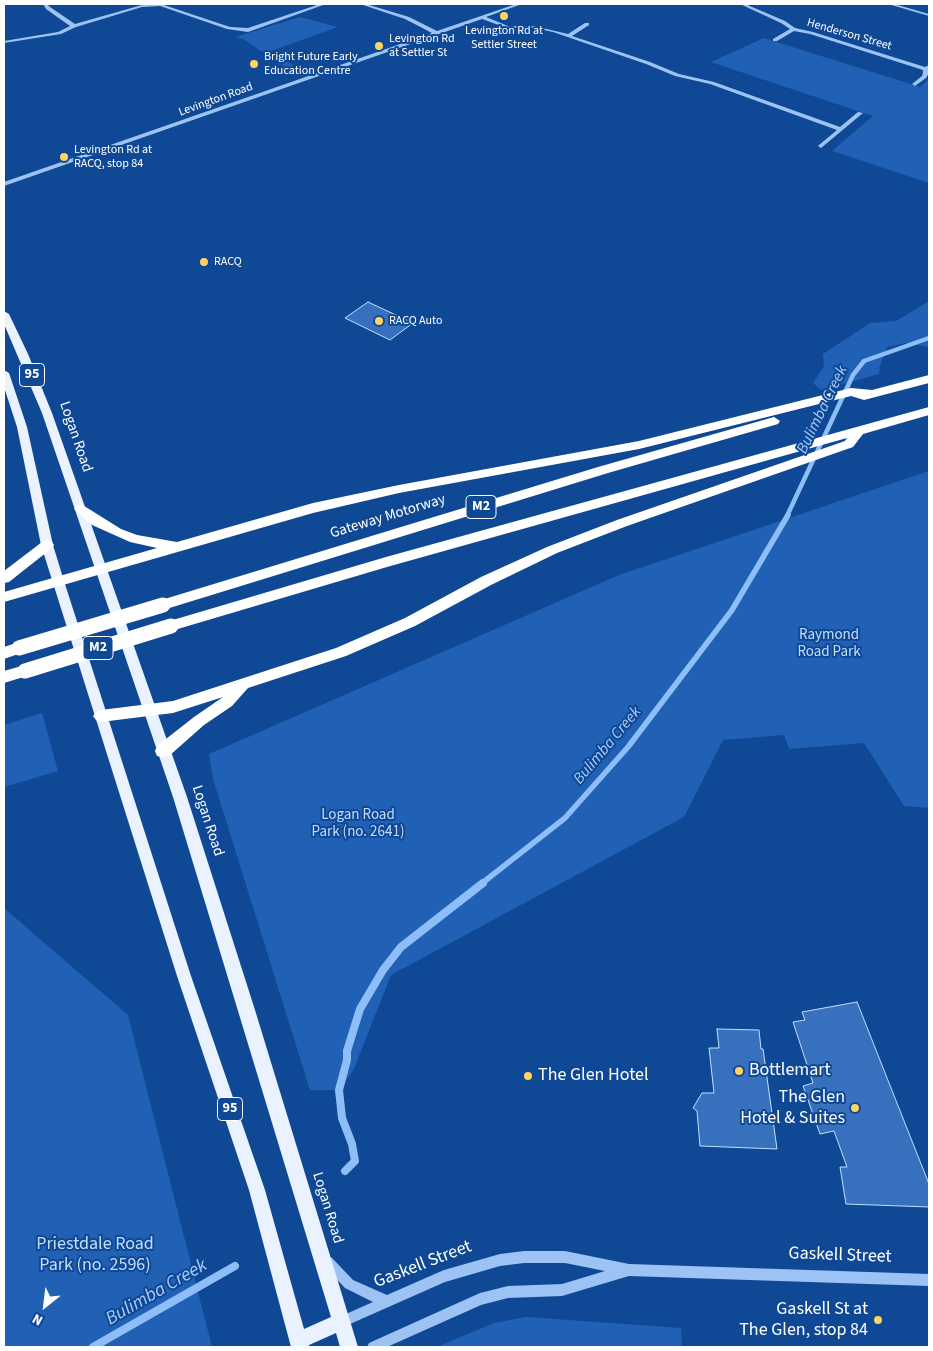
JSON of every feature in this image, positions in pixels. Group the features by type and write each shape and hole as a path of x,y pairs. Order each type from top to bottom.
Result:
{"highway":[{"name":"Gateway Motorway","path":"4,653 801,409 872,394 929,379"},
{"path":"4,597 175,546 322,506 398,489 639,445 801,409"},
{"path":"101,716 173,707 341,652 380,636 486,581 561,546 799,454 849,444 858,431 929,411"},
{"name":"M2","path":"4,677 386,562 799,454"},
{"path":"81,509 97,522 116,532 135,539 175,546"},
{"path":"4,578 48,545"},
{"path":"163,751 199,721 227,702 243,685"}],"main road":[{"name":"Logan Road","path":"4,314 38,390 81,509 201,862 349,1347"},
{"name":"95","path":"4,373 22,427 48,545 58,581 184,976 257,1190 299,1344"},
{"name":"Gaskell Street","path":"299,1344 341,1322"}],"street":[{"path":"45,4 74,26"},
{"path":"4,42 59,33 74,26 150,5 160,5 229,28 248,30 324,4"},
{"path":"362,4 407,18 436,33"},
{"name":"Levington Road","path":"4,184 520,4"},
{"name":"Henderson Street","path":"742,4 783,22 793,29 830,38 927,68"},
{"path":"890,4 929,15"},
{"path":"481,17 507,27 534,27 568,36 648,63 677,75 712,82 841,129"},
{"path":"568,36 587,24"},
{"path":"775,40 793,29"},
{"path":"915,84 924,77 927,68"},
{"path":"821,146 860,112"},
{"path":"321,1254 349,1284 385,1301"},
{"name":"Gaskell Street","path":"341,1322 444,1276 500,1260 524,1257 566,1257 629,1270 929,1280"},
{"name":"Gaskell Street","path":"373,1347 480,1299 508,1292 562,1290 629,1270"}],"green space":[{"path":"300,17 338,27 271,51 299,69 292,72 243,39 235,37"},
{"path":"764,38 920,87 929,79 929,183 832,151 873,116 711,62"},
{"path":"929,301 929,347 905,343 887,347 880,365 879,374 821,390 813,383 824,366 823,354 870,323 896,321"},
{"name":"Logan Road Park (no. 2641)","path":"929,471 929,808 904,806 864,743 789,749 784,735 723,740 684,817 391,975 353,1071 339,1090 310,1090 213,779 209,754 619,575"},
{"path":"42,713 58,771 4,787 4,725"},
{"name":"Priestdale Road Park (no. 2596)","path":"4,908 128,1015 212,1347 4,1347"},
{"path":"526,1317 681,1328 682,1347 437,1347 494,1323"}],"building":[{"name":"RACQ Auto","path":"368,302 413,323 390,340 345,318"},
{"name":"The Glen Hotel & Suites","path":"857,1002 929,1184 929,1207 846,1204 840,1167 847,1167 834,1131 820,1134 803,1086 813,1083 793,1022 805,1020 802,1012"},
{"name":"Bottlemart","path":"717,1029 759,1030 777,1149 700,1146 697,1111 693,1108 702,1093 714,1093 709,1048 719,1048"}],"waterway":[{"name":"Bulimba Creek","path":"787,516 853,375 864,361 929,338"},
{"name":"Bulimba Creek","path":"481,884 565,818 628,747 732,610 788,515"},
{"name":"Bulimba Creek","path":"345,1171 355,1161 352,1144 342,1118 339,1090 347,1060 347,1051 360,1009 383,970 401,947 483,883"},
{"name":"Bulimba Creek","path":"93,1347 235,1266"}],"place":[{"name":"Levington Rd at Settler Street","path":"504,16"},
{"name":"Levington Rd at Settler St","path":"379,46"},
{"name":"Bright Future Early Education Centre","path":"254,64"},
{"name":"Levington Rd at RACQ, stop 84","path":"64,157"},
{"name":"RACQ","path":"204,262"},
{"name":"RACQ Auto","path":"379,321"},
{"name":"Bottlemart","path":"739,1071"},
{"name":"The Glen Hotel","path":"528,1076"},
{"name":"The Glen Hotel & Suites","path":"855,1108"},
{"name":"Gaskell St at The Glen, stop 84","path":"878,1320"}],"park label":[{"name":"Raymond Road Park","path":"829,644"}]}
